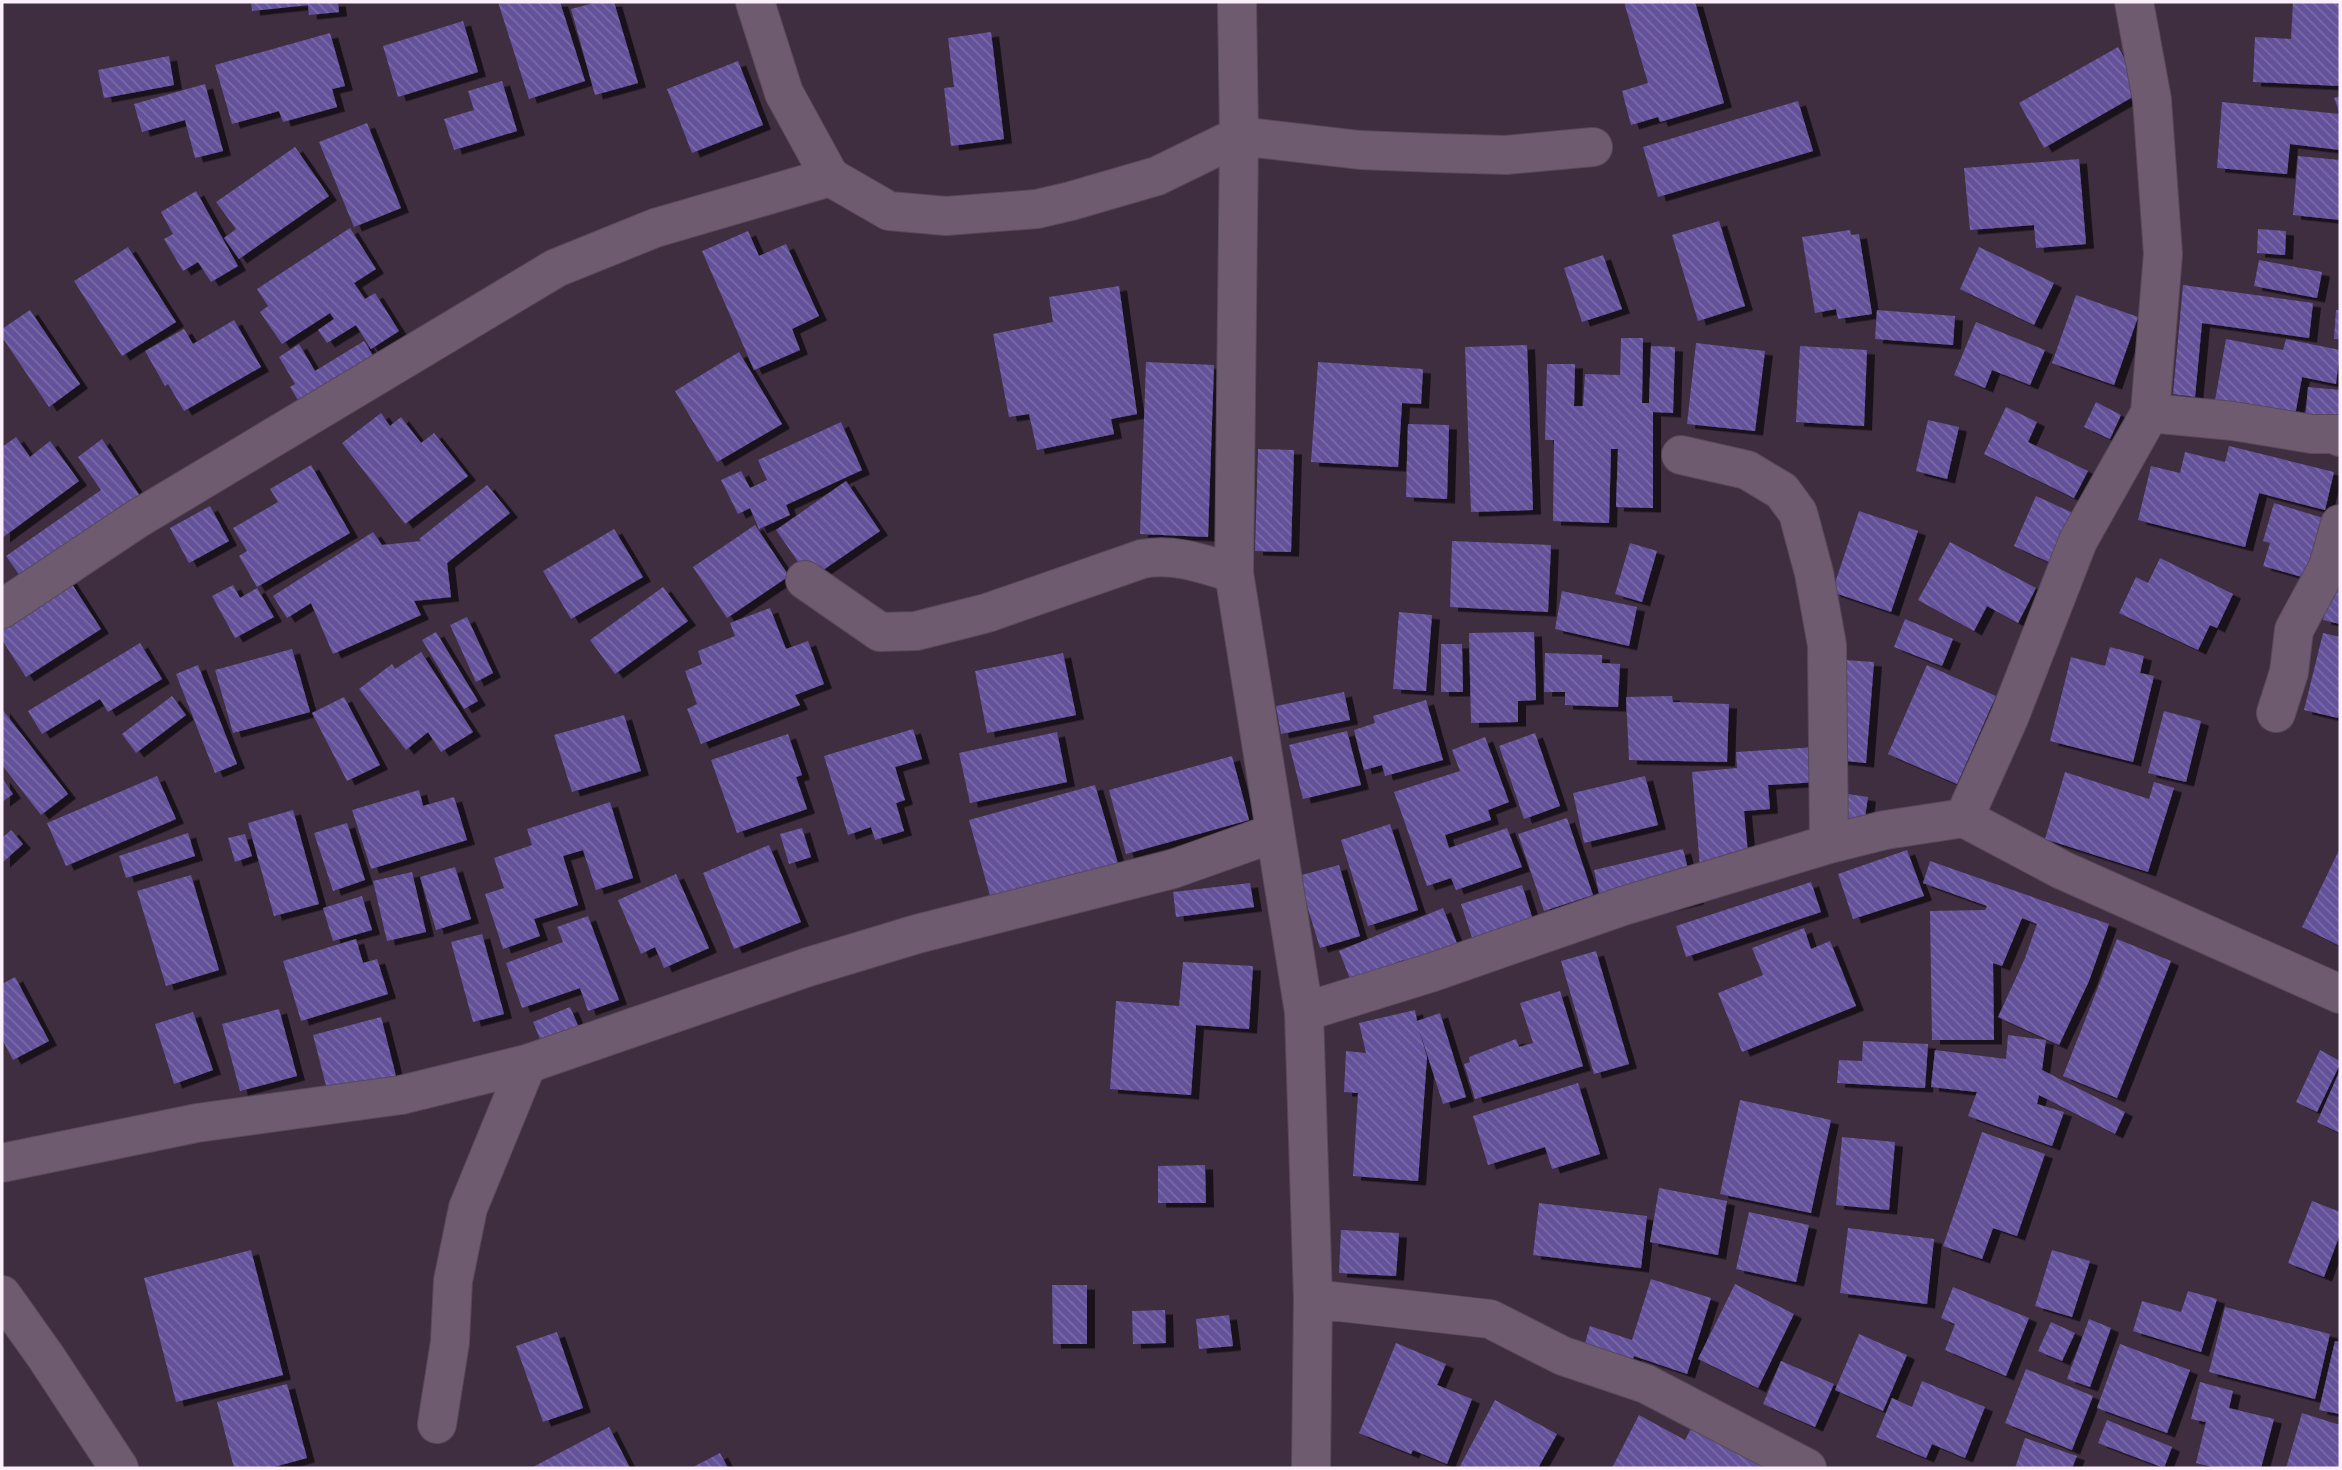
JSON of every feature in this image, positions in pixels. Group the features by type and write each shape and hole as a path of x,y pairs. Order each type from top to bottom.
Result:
{"street":[{"path":"755,2 784,93 830,177 889,211 946,216 1037,209 1157,176 1239,136 1360,150 1436,153 1506,155 1593,147"},
{"path":"1237,2 1239,136 1234,573 1304,1012 1314,1298 1311,1468"},
{"path":"1964,818 2010,718 2078,541 2150,412 2163,254 2152,100 2134,2"},
{"path":"2,609 137,519 556,268 655,228 830,177"},
{"path":"2150,412 2233,421 2312,434 2337,434 2340,437"},
{"path":"1681,455 1747,470 1782,491 1798,513 1814,573 1827,645 1829,844"},
{"path":"2276,713 2289,672 2294,630 2328,567 2340,524"},
{"path":"805,580 880,632 916,631 987,613 1142,559 1163,555 1185,558 1234,573"},
{"path":"1304,1012 1430,974 1623,905 1829,844 1885,830 1964,818 2062,870 2340,994"},
{"path":"2,1163 197,1123 401,1095 527,1064 808,967 917,934 1173,869 1274,833"},
{"path":"437,1424 450,1342 453,1281 468,1208 527,1064"},
{"path":"2,1295 119,1468"},
{"path":"1314,1298 1490,1319 1563,1356 1646,1384 1807,1468"}],"building":[{"path":"251,2 338,2 339,12 309,15 308,5 252,11"},
{"path":"498,2 560,2 585,81 529,99"},
{"path":"598,2 614,2 638,83 595,95 571,9"},
{"path":"1624,2 1695,2 1724,103 1660,122 1658,117 1631,125 1622,91 1648,83"},
{"path":"2293,2 2340,2 2340,86 2253,82 2255,37 2291,39"},
{"path":"463,21 478,72 398,97 383,46"},
{"path":"991,32 1004,139 951,146 944,88 954,87 948,38"},
{"path":"330,33 345,86 332,89 337,107 283,122 279,111 232,124 215,65"},
{"path":"2118,47 2143,91 2044,148 2019,103"},
{"path":"169,56 174,85 104,98 98,70"},
{"path":"738,61 763,125 692,153 667,89"},
{"path":"502,81 517,131 454,150 444,119 474,110 468,91"},
{"path":"205,84 223,151 195,158 185,120 142,132 134,104"},
{"path":"2340,96 2340,114 2334,98"},
{"path":"1798,101 1813,151 1658,197 1643,147"},
{"path":"2222,102 2340,114 2340,150 2290,144 2287,174 2217,168"},
{"path":"367,123 401,208 354,227 319,142"},
{"path":"295,147 329,196 239,259 224,238 236,229 216,202"},
{"path":"2298,156 2340,160 2340,220 2293,215"},
{"path":"2079,159 2086,244 2036,248 2034,225 1970,230 1964,168"},
{"path":"196,191 238,266 211,282 198,262 183,271 164,239 173,234 161,212"},
{"path":"1719,221 1745,306 1698,321 1672,235"},
{"path":"350,228 376,269 354,283 365,299 375,293 399,331 371,349 356,325 327,343 318,330 334,319 330,313 282,344 260,312 268,306 257,289"},
{"path":"2258,229 2286,231 2285,255 2257,253"},
{"path":"1850,230 1851,235 1859,234 1872,314 1838,319 1836,309 1815,313 1802,237"},
{"path":"748,231 759,256 786,244 819,316 792,329 800,350 754,370 702,251"},
{"path":"128,247 176,322 122,356 74,281"},
{"path":"1979,247 2054,283 2034,325 1960,289"},
{"path":"1603,255 1622,309 1582,322 1564,268"},
{"path":"2259,260 2322,272 2317,298 2254,286"},
{"path":"2183,285 2313,303 2309,338 2202,323 2195,397 2173,394"},
{"path":"1119,286 1137,414 1111,419 1114,434 1037,450 1029,414 1009,417 993,334 1053,322 1049,297"},
{"path":"2076,295 2138,317 2114,385 2052,363"},
{"path":"30,310 80,384 49,407 2,337 2,329"},
{"path":"1877,310 1955,316 1953,345 1875,339"},
{"path":"2336,310 2340,310 2340,339 2334,339"},
{"path":"234,320 261,367 184,411 168,384 165,386 145,351 184,329 193,344"},
{"path":"1976,322 2045,350 2030,385 1992,370 1985,388 1954,375"},
{"path":"1621,338 1643,338 1642,403 1649,403 1651,346 1675,347 1673,413 1653,412 1653,508 1616,507 1618,449 1611,449 1609,523 1553,521 1554,440 1545,440 1547,364 1575,364 1574,406 1583,406 1585,374 1620,375"},
{"path":"2226,339 2283,350 2286,339 2340,350 2336,384 2302,377 2294,421 2214,406"},
{"path":"364,341 375,359 301,405 290,387 295,384 279,357 299,344 315,371"},
{"path":"1696,343 1765,351 1755,431 1687,424"},
{"path":"1527,345 1533,510 1471,512 1465,347"},
{"path":"1800,346 1867,350 1864,426 1796,422"},
{"path":"739,352 782,424 717,462 675,391"},
{"path":"1146,362 1214,365 1208,537 1140,534"},
{"path":"1318,362 1423,369 1421,404 1402,403 1398,467 1311,462"},
{"path":"2308,387 2340,390 2340,425 2305,422"},
{"path":"2096,402 2121,415 2110,439 2084,427"},
{"path":"2006,407 2037,422 2028,442 2088,471 2074,498 1984,454"},
{"path":"381,413 390,426 401,417 421,443 434,433 468,476 405,524 342,443"},
{"path":"1928,420 1959,427 1947,479 1916,471"},
{"path":"841,422 862,470 786,505 790,515 759,529 750,508 738,514 721,480 741,471 750,488 767,480 758,460"},
{"path":"1408,424 1449,425 1447,499 1406,497"},
{"path":"16,437 30,457 50,441 79,481 2,538 2,447"},
{"path":"102,439 144,502 27,586 6,556 101,490 78,457"},
{"path":"2229,446 2334,472 2325,510 2259,493 2245,547 2138,520 2151,466 2180,473 2185,452 2225,462"},
{"path":"1258,449 1294,450 1291,552 1255,551"},
{"path":"311,465 350,533 257,587 239,556 247,551 233,528 278,502 270,489"},
{"path":"846,481 880,531 810,579 776,530"},
{"path":"487,485 510,513 447,563 451,597 414,601 421,615 333,654 311,603 287,618 273,596 373,532 382,545 421,541 419,539"},
{"path":"2036,496 2073,513 2051,563 2014,546"},
{"path":"2274,503 2330,520 2313,580 2263,566 2270,543 2263,541"},
{"path":"210,506 229,541 189,563 170,528"},
{"path":"1859,511 1918,531 1891,612 1832,592"},
{"path":"755,525 789,576 727,618 693,567"},
{"path":"614,529 643,577 571,619 543,571"},
{"path":"1452,541 1551,545 1548,612 1450,607"},
{"path":"1950,542 2036,588 2018,623 1987,606 1974,631 1918,600"},
{"path":"1630,543 1657,551 1642,602 1615,594"},
{"path":"2160,558 2233,594 2217,628 2210,625 2198,650 2119,613 2136,577 2148,583"},
{"path":"2333,577 2340,578 2340,624 2323,620"},
{"path":"68,578 101,629 26,677 2,640 2,621"},
{"path":"233,585 240,598 257,588 274,617 235,638 212,596"},
{"path":"663,587 688,621 615,674 590,640"},
{"path":"1562,591 1637,607 1629,646 1555,629"},
{"path":"770,608 786,649 808,641 824,684 795,695 800,705 701,744 687,709 697,704 685,671 702,664 698,651 735,636 730,623"},
{"path":"1399,612 1432,615 1426,691 1393,689"},
{"path":"467,617 493,673 476,682 450,625"},
{"path":"1905,619 1953,639 1942,666 1894,647"},
{"path":"436,632 478,701 464,709 422,640"},
{"path":"1534,632 1536,700 1518,701 1518,722 1471,723 1469,633"},
{"path":"2323,633 2340,637 2338,718 2304,710"},
{"path":"140,643 162,679 108,712 100,699 42,734 28,711"},
{"path":"1441,644 1462,644 1463,692 1441,692"},
{"path":"2110,647 2144,656 2140,673 2154,676 2133,762 2050,741 2071,657 2105,666"},
{"path":"292,649 310,712 233,733 215,670"},
{"path":"421,652 473,732 441,752 428,732 406,750 359,689 392,664 395,669"},
{"path":"1063,653 1076,715 987,733 975,671"},
{"path":"1545,653 1602,655 1602,663 1620,664 1618,707 1565,705 1565,692 1544,692"},
{"path":"1845,660 1874,662 1866,763 1836,760"},
{"path":"198,665 237,764 215,773 176,674"},
{"path":"1927,665 1996,696 1957,784 1888,754"},
{"path":"1344,692 1350,720 1281,734 1276,706"},
{"path":"172,696 186,715 136,753 122,734"},
{"path":"1672,696 1673,702 1729,704 1727,762 1629,760 1626,697"},
{"path":"344,697 380,765 347,781 312,713"},
{"path":"1426,700 1443,760 1385,776 1382,765 1364,770 1354,730 1375,723 1373,716"},
{"path":"2,709 68,794 41,815 2,765"},
{"path":"2164,711 2201,721 2186,782 2148,773"},
{"path":"624,715 641,771 572,792 554,735"},
{"path":"913,729 922,759 895,767 905,800 896,803 904,831 875,840 871,827 848,835 824,756"},
{"path":"1347,731 1361,785 1303,799 1289,745"},
{"path":"1057,732 1067,782 970,803 959,753"},
{"path":"1535,733 1560,806 1524,819 1499,746"},
{"path":"788,734 802,775 796,777 807,809 737,833 711,760"},
{"path":"1485,737 1509,802 1488,810 1491,820 1445,835 1449,848 1507,828 1522,867 1456,890 1451,878 1427,886 1394,792 1460,771 1452,750"},
{"path":"1816,747 1818,782 1768,785 1770,809 1744,811 1750,875 1701,879 1692,772 1737,768 1736,752"},
{"path":"1232,756 1249,820 1126,854 1109,790"},
{"path":"2065,772 2149,799 2154,782 2174,788 2148,872 2045,839"},
{"path":"157,776 176,819 66,866 47,823"},
{"path":"1645,776 1658,825 1584,843 1573,793"},
{"path":"2,778 13,794 2,802"},
{"path":"1095,785 1119,867 992,903 969,820"},
{"path":"419,790 423,806 454,797 467,840 371,869 352,810"},
{"path":"1841,793 1868,797 1863,831 1837,828"},
{"path":"610,802 633,878 596,890 583,850 563,856 578,905 534,919 540,936 503,949 485,894 504,888 494,858 532,845 527,829"},
{"path":"293,810 319,904 274,916 248,823"},
{"path":"1567,818 1593,895 1544,911 1518,834"},
{"path":"347,823 365,880 333,891 314,833"},
{"path":"1390,824 1418,910 1368,926 1341,840"},
{"path":"802,828 811,857 789,864 780,834"},
{"path":"11,830 23,844 2,863 2,838"},
{"path":"188,833 195,856 126,878 119,856"},
{"path":"245,834 252,856 235,862 228,838"},
{"path":"769,845 801,922 734,949 703,873"},
{"path":"2340,848 2340,946 2302,927"},
{"path":"1683,849 1696,900 1605,921 1594,870"},
{"path":"1907,850 1924,896 1853,919 1838,874"},
{"path":"1930,861 2109,924 2089,981 2059,1045 1998,1017 2037,924 2022,918 2002,966 1993,963 1994,1040 1932,1040 1930,911 1985,910 1987,906 1923,883"},
{"path":"1339,865 1360,936 1320,948 1298,876"},
{"path":"455,867 471,919 436,930 420,877"},
{"path":"412,872 426,932 387,941 373,881"},
{"path":"676,874 709,948 664,968 655,947 641,954 618,900"},
{"path":"191,875 219,970 166,986 137,891"},
{"path":"1811,882 1821,912 1686,957 1676,926"},
{"path":"1250,883 1254,907 1176,917 1173,892"},
{"path":"1522,885 1538,936 1478,956 1461,904"},
{"path":"362,896 372,930 333,941 323,908"},
{"path":"1443,908 1458,946 1406,967 1403,960 1351,981 1339,951"},
{"path":"588,916 619,1000 588,1011 580,988 522,1008 506,963 563,942 557,927"},
{"path":"1804,928 1811,949 1830,941 1856,1006 1742,1052 1718,993 1763,975 1752,948"},
{"path":"482,934 504,1014 473,1022 451,942"},
{"path":"356,939 363,963 377,959 388,994 301,1021 283,961"},
{"path":"2117,939 2171,961 2117,1098 2063,1076"},
{"path":"1596,951 1629,1064 1594,1074 1561,961"},
{"path":"1183,962 1253,966 1249,1029 1196,1025 1191,1095 1110,1089 1116,1001 1179,1006"},
{"path":"15,977 49,1041 13,1060 2,1039 2,984"},
{"path":"1560,991 1583,1066 1475,1099 1464,1064 1470,1062 1469,1057 1516,1039 1519,1047 1533,1043 1520,1003"},
{"path":"570,1007 580,1030 543,1046 533,1022"},
{"path":"279,1009 297,1076 240,1091 222,1024"},
{"path":"1415,1010 1417,1021 1440,1013 1466,1097 1443,1104 1418,1026 1427,1057 1418,1181 1353,1176 1358,1093 1344,1092 1346,1051 1366,1053 1359,1023"},
{"path":"193,1012 213,1070 174,1084 155,1024"},
{"path":"381,1017 397,1080 329,1097 313,1035"},
{"path":"2008,1035 2046,1040 2042,1070 2125,1112 2115,1134 2039,1095 2037,1104 2064,1112 2052,1146 1968,1116 1977,1092 1931,1087 1935,1050 2006,1059"},
{"path":"1863,1041 1928,1044 1925,1088 1837,1083 1839,1060 1862,1061"},
{"path":"2320,1050 2340,1061 2340,1064 2317,1112 2296,1102"},
{"path":"2340,1070 2340,1133 2317,1122"},
{"path":"1578,1083 1600,1154 1552,1169 1545,1147 1488,1165 1473,1116"},
{"path":"1740,1100 1831,1120 1811,1213 1720,1194"},
{"path":"1982,1132 2045,1154 2017,1236 1993,1228 1982,1259 1943,1246"},
{"path":"1842,1137 1895,1142 1889,1210 1836,1205"},
{"path":"1205,1165 1206,1203 1158,1203 1158,1166"},
{"path":"1659,1188 1727,1201 1718,1255 1650,1242"},
{"path":"2312,1201 2340,1212 2340,1234 2324,1277 2288,1263"},
{"path":"1539,1203 1647,1216 1641,1268 1533,1255"},
{"path":"1749,1212 1809,1225 1796,1282 1736,1269"},
{"path":"1848,1228 1934,1239 1927,1304 1840,1293"},
{"path":"1341,1230 1399,1233 1396,1276 1339,1273"},
{"path":"251,1250 283,1375 176,1402 144,1278"},
{"path":"2052,1250 2090,1261 2072,1317 2035,1306"},
{"path":"1651,1279 1711,1298 1687,1374 1634,1356 1631,1366 1583,1350 1590,1326 1632,1340"},
{"path":"1735,1284 1794,1314 1758,1388 1698,1359"},
{"path":"1052,1285 1087,1285 1087,1344 1053,1344"},
{"path":"1953,1287 2029,1318 2006,1376 1945,1350 1955,1324 1941,1318"},
{"path":"2188,1291 2217,1299 2201,1352 2133,1331 2142,1301 2181,1312"},
{"path":"2225,1307 2330,1334 2315,1399 2209,1372"},
{"path":"1165,1310 1166,1343 1133,1344 1132,1311"},
{"path":"1229,1315 1233,1346 1199,1349 1196,1319"},
{"path":"2089,1319 2111,1328 2090,1387 2067,1379"},
{"path":"2051,1322 2075,1333 2062,1361 2038,1351"},
{"path":"557,1332 583,1408 543,1422 516,1346"},
{"path":"1859,1334 1907,1355 1883,1411 1835,1390"},
{"path":"2335,1341 2340,1342 2340,1414 2319,1410"},
{"path":"1396,1343 1446,1364 1437,1385 1472,1399 1447,1464 1413,1450 1411,1454 1359,1433"},
{"path":"2120,1344 2190,1370 2167,1433 2097,1408"},
{"path":"1781,1361 1834,1384 1815,1427 1763,1404"},
{"path":"2026,1369 2093,1396 2072,1450 2005,1423"},
{"path":"1922,1381 1985,1407 1965,1458 1932,1444 1926,1458 1876,1437 1892,1398 1912,1407"},
{"path":"2200,1382 2233,1391 2229,1408 2274,1419 2261,1468 2216,1468 2196,1463 2206,1422 2191,1419"},
{"path":"287,1384 307,1458 270,1468 234,1468 217,1402"},
{"path":"1495,1400 1557,1434 1538,1468 1459,1468"},
{"path":"2302,1413 2340,1425 2340,1468 2286,1468"},
{"path":"1639,1415 1685,1440 1697,1417 1795,1468 1612,1468"},
{"path":"2107,1420 2172,1447 2164,1468 2098,1443"},
{"path":"609,1427 630,1468 531,1468"},
{"path":"2025,1438 2077,1456 2072,1468 2015,1468"},
{"path":"720,1453 728,1468 691,1468"}]}
